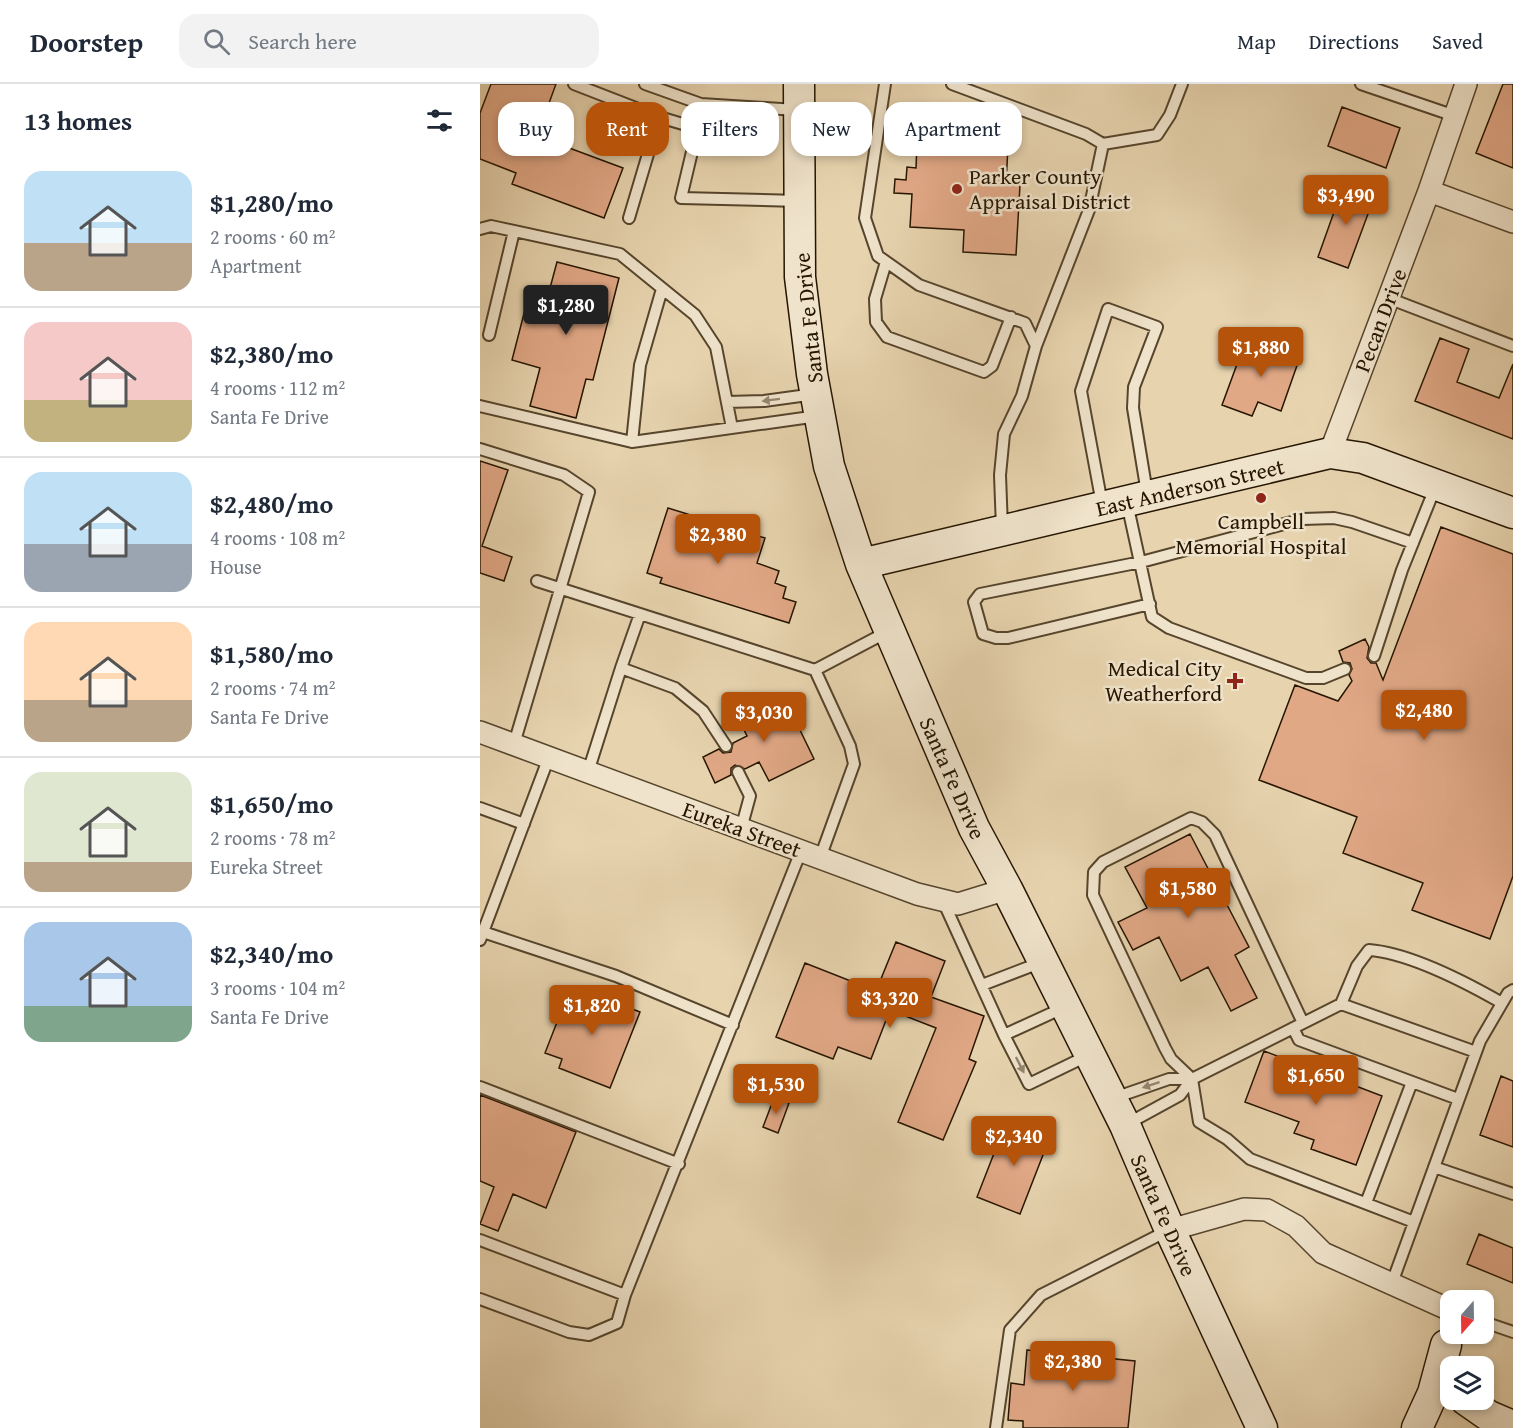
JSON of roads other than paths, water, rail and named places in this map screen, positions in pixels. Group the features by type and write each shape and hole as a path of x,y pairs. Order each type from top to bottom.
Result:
{"main road":[{"name":"Santa Fe Drive","path":"798,97 800,277 818,405 830,466 861,564 974,828 1125,1125 1170,1230 1262,1428"},
{"name":"East Anderson Street","path":"861,564 1330,453 1363,458 1513,513"},
{"path":"1417,1428 1433,1393 1446,1344"},
{"path":"1480,1410 1502,1426"}],"street":[{"name":"Pecan Drive","path":"1330,453 1429,191 1466,84"},
{"path":"1429,191 1513,222"},
{"name":"Eureka Street","path":"480,732 916,894 958,904 1007,889"},
{"path":"1170,1230 1244,1209 1268,1210 1296,1226 1323,1253 1440,1305"}],"lane":[{"path":"574,84 620,102"},
{"path":"645,84 701,104 798,97"},
{"path":"885,84 865,218 878,256 919,285 1025,323 1036,346"},
{"path":"952,84 1086,134 1103,144 1157,135 1170,115 1182,84"},
{"path":"1361,84 1455,117"},
{"path":"669,120 693,127 696,135 681,198 799,201"},
{"path":"1002,531 999,475 1004,434 1022,396 1036,346 1089,210 1103,144"},
{"path":"629,218 647,156"},
{"path":"480,229 491,226 620,254 695,315 716,346 732,428"},
{"path":"489,335 514,231"},
{"path":"886,262 875,300 876,322 887,337 984,372 992,366 1011,317"},
{"path":"632,442 640,364 662,288"},
{"path":"1388,298 1513,346"},
{"path":"1126,502 1134,387 1157,327 1108,309 1081,391 1126,502 1152,617 1169,628 1306,678 1323,678 1345,669"},
{"path":"726,402 764,401 818,405"},
{"path":"480,406 632,442 732,428 818,405"},
{"path":"480,449 564,475 589,492 514,744"},
{"path":"1374,656 1413,543 1437,484"},
{"path":"1150,604 1008,638 996,638 983,634 974,602 980,594 1141,562 1303,519 1334,518 1413,543"},
{"path":"537,581 815,670 890,631"},
{"path":"588,772 640,614"},
{"path":"621,668 675,688 703,711 726,746"},
{"path":"480,1299 569,1332 589,1335 617,1323 625,1295 733,1025 810,854 854,764 850,746 815,670"},
{"path":"549,757 482,936 616,976 733,1025"},
{"path":"738,772 750,796 741,829"},
{"path":"480,808 524,824"},
{"path":"1414,1222 1250,1159 1227,1139 1199,1122 1192,1079 1171,1059 1165,1048 1093,895 1094,872 1113,858 1191,818 1202,822 1215,835 1298,1026 1299,1040 1458,1099"},
{"path":"943,900 1004,1035 1029,1084 1089,1054"},
{"path":"1112,1099 1169,1079 1192,1079 1341,1004 1356,966 1369,950 1381,951 1443,973 1502,1002"},
{"path":"982,985 1043,962"},
{"path":"1392,1283 1476,1052 1502,1002 1513,990"},
{"path":"1341,1004 1476,1052"},
{"path":"1004,1035 1065,1007"},
{"path":"1125,1125 1180,1095 1192,1079"},
{"path":"1366,1203 1412,1082"},
{"path":"480,1087 679,1164"},
{"path":"1434,1167 1513,1194"},
{"path":"996,1428 1010,1330 1041,1294 1170,1230"},
{"path":"480,1240 625,1295"},
{"path":"1494,1325 1513,1332"}],"place":[{"name":"Parker County Appraisal District","path":"957,189"},
{"name":"Campbell Memorial Hospital","path":"1261,498"},
{"name":"Medical City Weatherford","path":"1235,681"}]}
